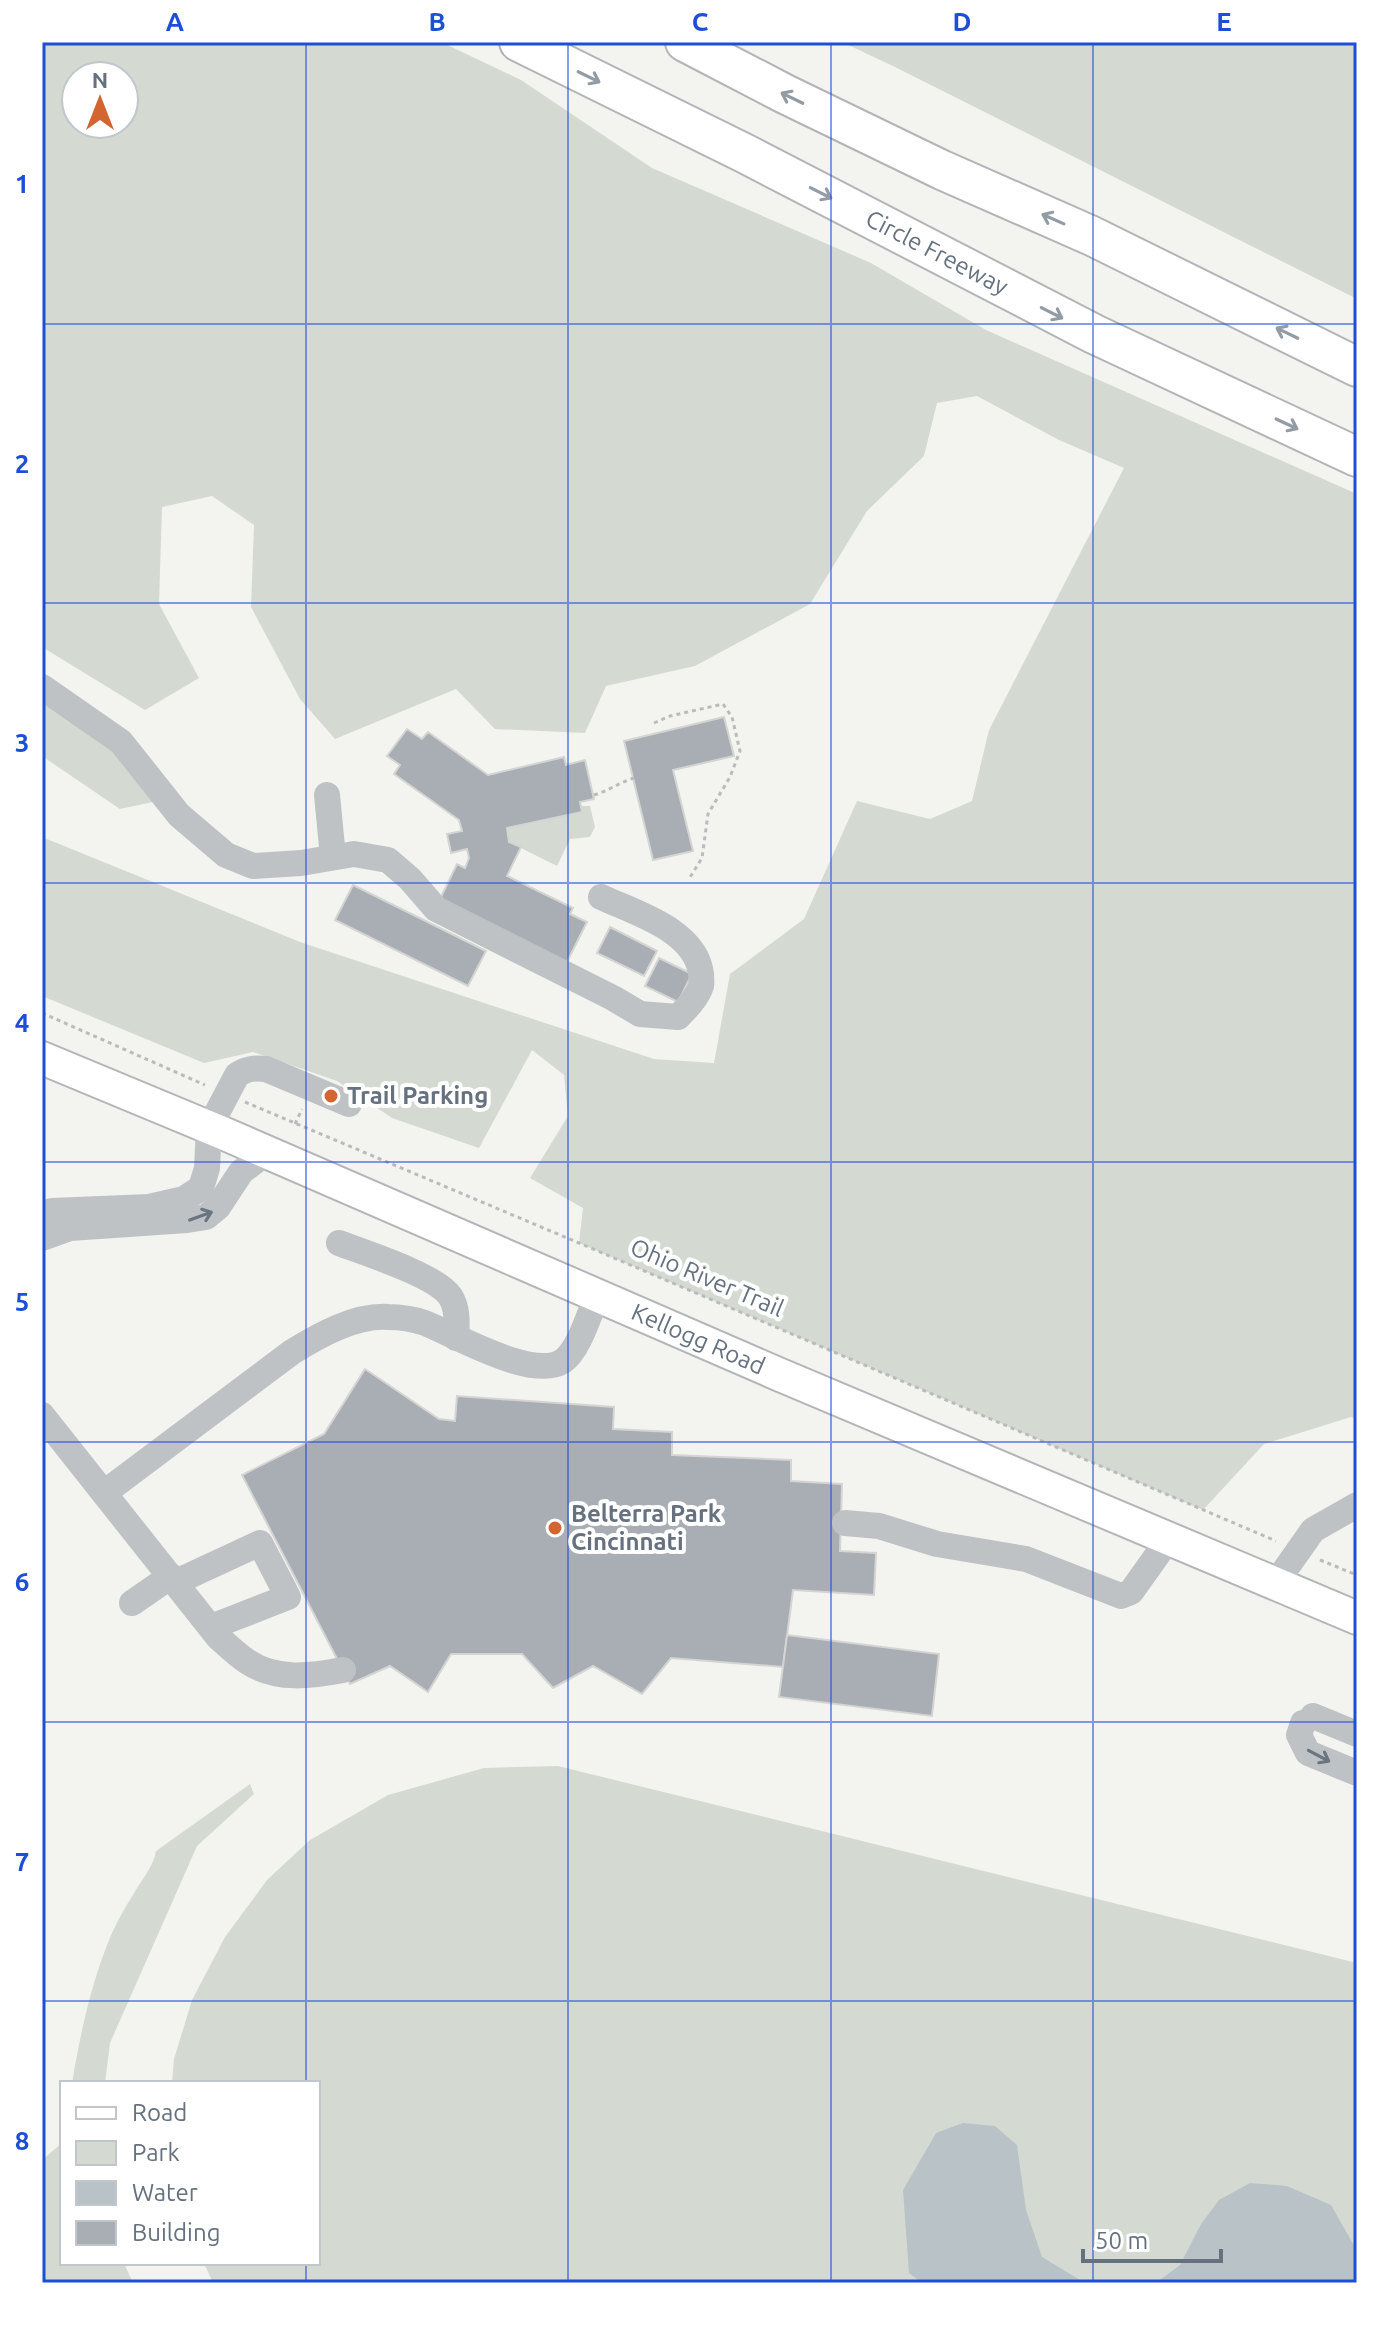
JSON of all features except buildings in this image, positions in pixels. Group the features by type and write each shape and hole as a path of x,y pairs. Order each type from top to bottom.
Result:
{"highway":[{"name":"Circle Freeway","path":"519,42 746,154 1094,334 1357,457"},
{"path":"685,42 942,170 1092,236 1357,367"}],"main road":[{"name":"Kellogg Road","path":"42,1058 1357,1618"}],"lane":[{"path":"42,687 121,742 179,815 226,855 253,866 301,863 354,854 388,860 410,879 436,909 640,1014 678,1017 702,985 700,968 692,948 668,929 601,897"},
{"path":"327,795 333,857"},
{"path":"42,1214 149,1207 184,1199 201,1188 207,1168 209,1128 237,1075 243,1070 266,1069 349,1104"},
{"path":"42,1238 70,1228 206,1217 218,1207 241,1172 267,1152"},
{"path":"339,1243 439,1284 451,1297 457,1317 456,1338"},
{"path":"422,1276 430,1292 430,1306 423,1323"},
{"path":"104,1493 319,1335 384,1316 423,1323 508,1359 549,1366 563,1361 573,1351 597,1296"},
{"path":"42,1415 218,1637 249,1663 278,1673 306,1677 343,1670"},
{"path":"1275,1584 1313,1530 1357,1505"},
{"path":"845,1523 879,1526 937,1544 1026,1559 1121,1596 1131,1592 1168,1540"},
{"path":"132,1603 174,1579 260,1543 288,1597 211,1627"},
{"path":"1357,1734 1308,1720 1299,1735 1308,1753 1357,1773"}],"path":[{"path":"654,723 670,716 723,704 732,717 740,751 730,777 708,814 702,858 689,879"},
{"path":"594,795 634,778"},
{"name":"Ohio River Trail","path":"42,1013 295,1124 1357,1575"},
{"path":"295,1124 302,1109"}],"green space":[{"path":"42,42 441,42 521,80 652,168 871,263 986,330 1357,494 1357,1419 1351,1417 1264,1444 1203,1510 579,1243 583,1208 530,1178 568,1116 564,1075 532,1050 479,1148 392,1118 337,1081 253,1052 204,1063 42,996 42,837 300,942 654,1059 714,1063 730,974 804,919 857,801 930,819 972,801 989,730 1124,468 1059,440 977,396 937,403 924,456 867,511 810,604 695,666 606,686 585,733 495,729 456,689 335,739 300,699 251,607 254,525 212,496 162,507 159,604 199,678 145,710 42,647"},
{"path":"842,42 1357,42 1357,299 895,67"},
{"path":"42,687 167,799 120,809 42,756"},
{"path":"581,806 590,806 595,827 590,837 570,839 557,866 509,842 507,828 582,812"},
{"path":"558,1766 1357,1963 1357,2283 213,2283 205,2265 320,2265 320,2081 172,2081 174,2059 192,2000 225,1937 267,1880 310,1840 388,1795 484,1768"},
{"path":"250,1784 254,1794 197,1846 110,2043 105,2081 72,2081 98,1970 112,1933 150,1868 156,1851"},
{"path":"60,2145 60,2265 125,2265 133,2283 42,2283 42,2160"}],"water":[{"path":"963,2123 995,2126 1017,2145 1026,2210 1042,2257 1085,2283 922,2283 909,2273 903,2190 936,2133"},
{"path":"1250,2183 1287,2186 1331,2205 1356,2249 1357,2283 1156,2283 1180,2265 1201,2224 1219,2200"}],"place":[{"name":"Trail Parking","path":"331,1096"},
{"name":"Belterra Park Cincinnati","path":"555,1528"}]}
